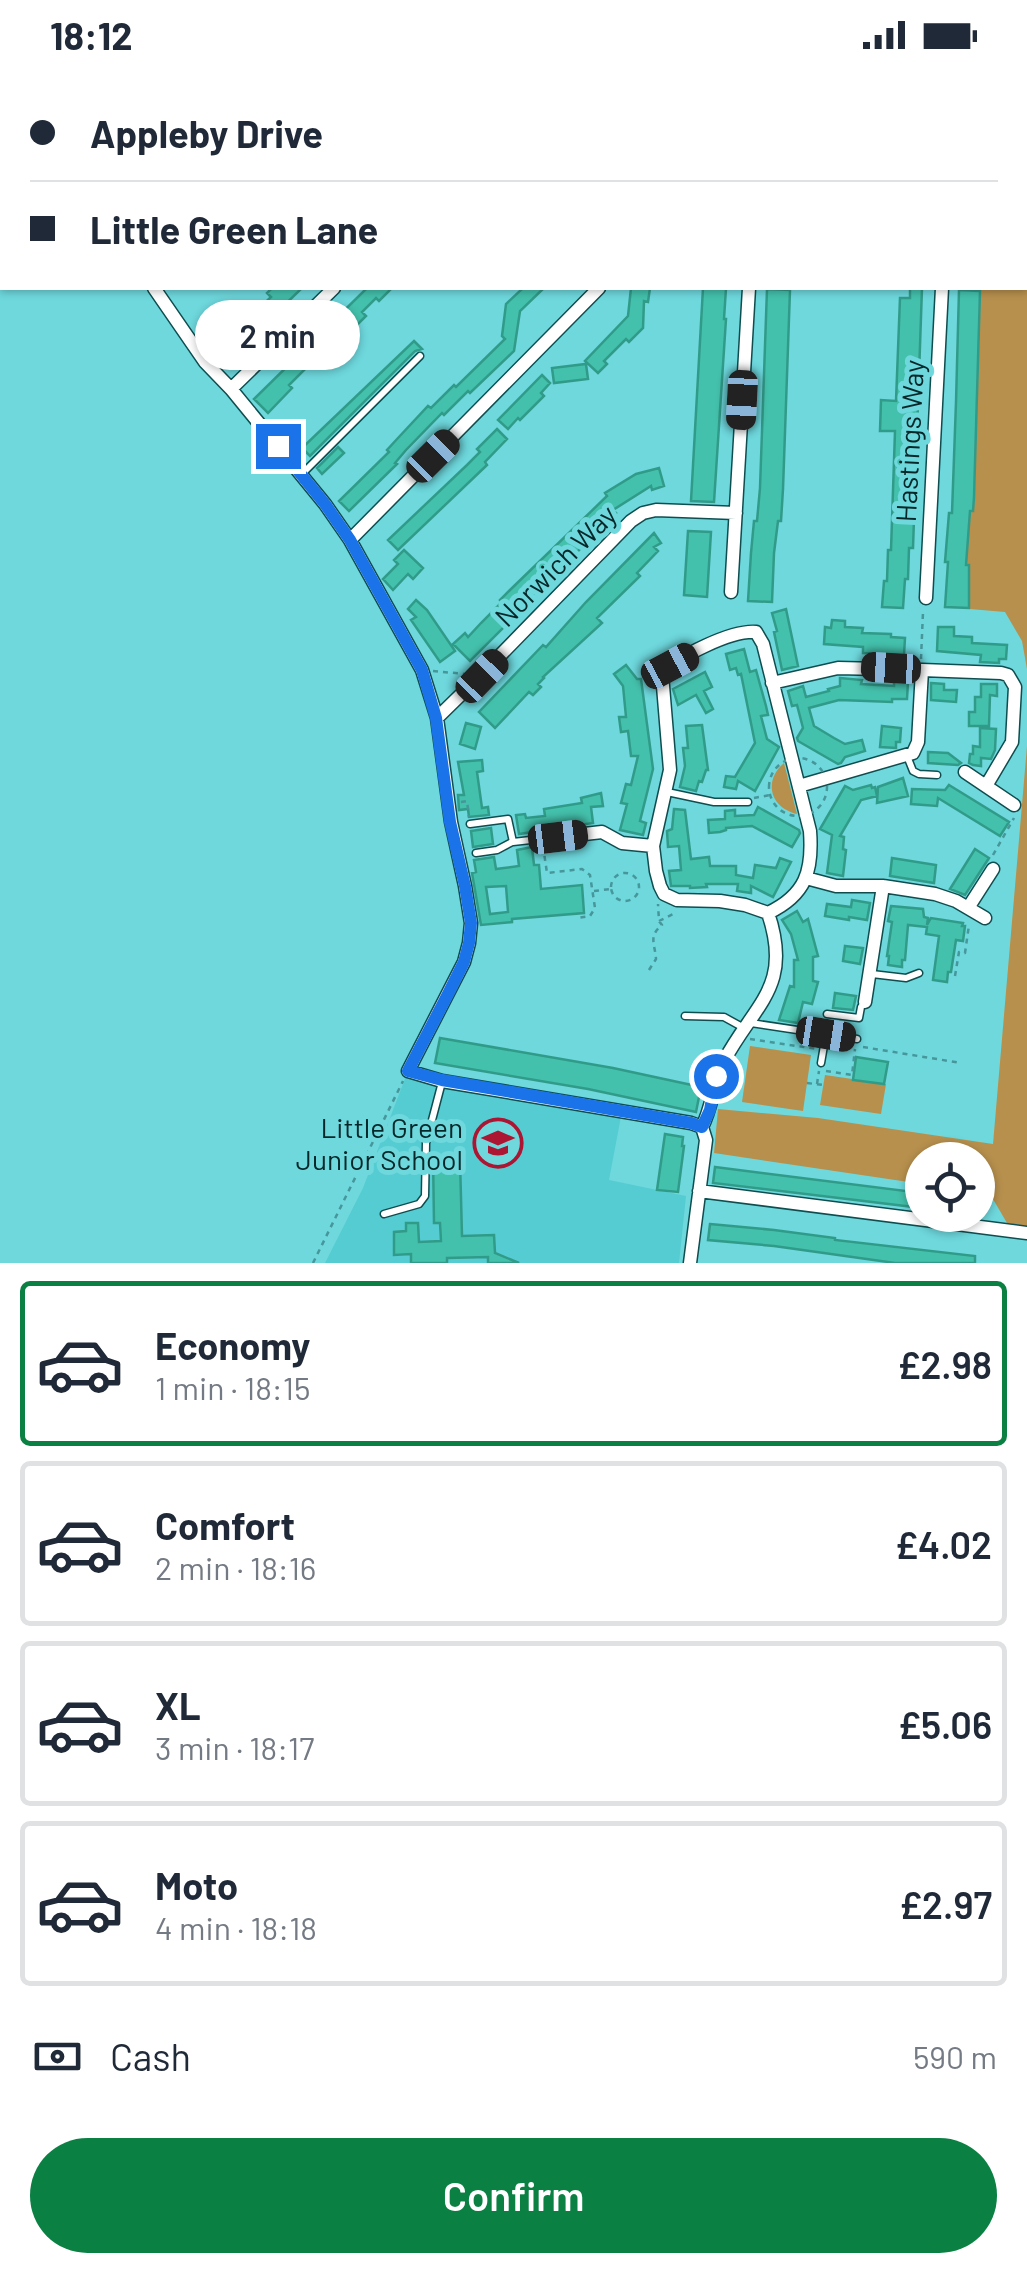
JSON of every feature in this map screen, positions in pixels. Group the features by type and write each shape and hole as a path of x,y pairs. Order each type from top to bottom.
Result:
{"street":[{"path":"155,290 205,362 302,475 350,540 422,670 436,718 450,822 471,923 464,962 408,1071 702,1127"},
{"path":"231,389 332,290"},
{"path":"350,540 597,290"},
{"path":"731,592 750,290"},
{"name":"Hastings Way","path":"926,598 942,290"},
{"name":"Norwich Way","path":"436,718 642,513 736,513"},
{"path":"690,1263 706,1140 702,1127 710,1110 716,1076 766,997 776,971 768,912 720,900 677,900 664,894 660,886 653,846 670,770 662,674 702,649 739,634 756,632 763,644 799,786 811,850 801,889 768,912"},
{"path":"772,683 838,668 1002,673 1015,687 1012,742 986,786"},
{"path":"799,786 907,756 917,748 922,670"},
{"path":"965,772 1014,805"},
{"path":"558,837 602,832 622,843 653,846"},
{"path":"970,909 993,868"},
{"path":"806,878 836,886 883,886 935,894 985,918"},
{"path":"865,1002 883,886"},
{"path":"699,1191 1027,1233"}],"lane":[{"path":"302,475 420,356"},
{"path":"907,756 913,771 937,776"},
{"path":"666,792 714,802 748,802"},
{"path":"470,824 508,819 512,842"},
{"path":"476,852 497,850 512,842 558,837"},
{"path":"870,973 906,978 918,973"},
{"path":"827,1014 859,1018 865,1002"},
{"path":"686,1016 724,1017 744,1030 857,1038"},
{"path":"820,1066 826,1034"},
{"path":"384,1214 419,1204 426,1196 426,1143 442,1080"}],"path":[{"path":"922,670 926,598"},
{"path":"422,670 482,676"},
{"path":"748,802 771,795"},
{"path":"461,802 467,801 470,824"},
{"path":"993,868 996,860 992,857 1016,814 1014,805"},
{"path":"542,839 548,873 582,868 590,875 595,908 590,916 578,918"},
{"path":"622,873 635,876 640,883 639,892 628,902 615,898 611,889 612,881 622,873"},
{"path":"649,970 656,959 652,939 662,925 658,921 655,894 660,886"},
{"path":"592,892 611,889"},
{"path":"955,976 959,952 965,953 970,909"},
{"path":"658,921 680,911"},
{"path":"744,1030 823,1050"},
{"path":"817,1084 820,1066 852,1075 856,1046 961,1062"},
{"path":"314,1263 408,1071"},
{"path":"807,1082 824,1085"}],"shaded area":[{"path":"979,290 1027,290 1027,669 1022,641 1005,612 970,609 966,563 973,510"},
{"path":"1027,746 1027,1226 1007,1223 995,1203 993,1142"},
{"path":"784,763 797,814 781,806 772,793 773,778"},
{"path":"750,1046 811,1055 803,1111 742,1102"},
{"name":"Little Green Junior School","path":"408,1071 623,1106 609,1180 686,1196 679,1263 325,1263 363,1188"},
{"path":"825,1075 886,1084 881,1114 820,1105"},
{"path":"718,1109 818,1118 980,1142 905,1142 905,1181 714,1153"}],"building":[{"path":"300,290 227,361 214,347 271,297 267,293"},
{"path":"365,290 390,290 362,312 366,316 314,368 310,364 289,385 292,388 268,413 254,399"},
{"path":"521,290 542,290 520,311 514,351 470,393 442,413 349,511 339,501 428,406 431,408 456,387 505,339 502,336 506,304"},
{"path":"631,290 650,290 648,302 644,301 643,328 604,361 607,364 598,373 585,361 628,316"},
{"path":"703,290 726,290 714,502 691,501"},
{"path":"767,290 790,290 783,489 772,602 748,601 760,488"},
{"path":"910,290 922,290 913,548 909,548 903,608 882,607 891,550 895,431 880,431 881,400 896,401 900,298 910,298"},
{"path":"959,290 980,291 974,497 966,565 969,608 945,607"},
{"path":"414,341 422,349 415,351 310,456 302,448"},
{"path":"586,364 588,379 554,383 552,368"},
{"path":"542,375 550,383 541,393 544,396 508,429 498,420"},
{"path":"497,429 507,439 485,462 487,465 398,550 388,540 480,452 477,449"},
{"path":"338,447 344,453 322,474 317,468"},
{"path":"659,468 664,486 652,490 651,486 613,510 616,513 607,523 470,661 453,644 465,633 468,637 500,600 607,496 605,493 636,474"},
{"path":"688,531 711,532 707,597 684,595"},
{"path":"654,533 661,543 654,547 658,551 637,573 640,576 597,618 602,623 543,677 538,684 541,687 533,695 529,692 495,728 479,712"},
{"path":"404,550 423,568 413,579 408,574 393,590 383,579 398,564 394,560"},
{"path":"416,600 455,651 440,662 411,620 416,617 408,609"},
{"path":"786,609 798,666 782,670 772,613"},
{"path":"832,620 845,621 845,627 863,628 862,633 905,638 904,655 863,653 863,647 824,644 825,627 831,628"},
{"path":"938,627 954,627 954,636 972,637 972,643 1007,645 1006,659 999,659 999,663 980,662 981,655 937,651"},
{"path":"744,649 750,672 756,670 766,706 768,715 761,716 767,739 779,747 755,791 738,781 736,789 724,787 726,776 735,777 755,743 741,674 736,668 730,670 726,654"},
{"path":"626,665 641,679 653,769 640,821 646,823 643,835 620,830 627,804 621,803 626,784 631,785 638,756 631,756 628,731 621,732 619,717 626,717 623,686 614,674"},
{"path":"705,672 712,687 704,691 713,709 706,713 696,695 678,705 673,689"},
{"path":"840,678 894,686 894,681 908,682 907,699 839,700 809,708 814,726 845,744 862,740 865,751 845,757 838,764 798,741 803,728 797,705 792,706 788,691 803,686 806,697 840,686"},
{"path":"931,683 944,684 944,690 957,690 956,702 931,700"},
{"path":"981,684 997,684 997,696 990,695 989,726 969,726 969,712 975,712 975,697 981,697"},
{"path":"466,723 481,727 475,749 460,744"},
{"path":"702,725 708,770 696,791 680,787 685,766 683,748 688,748 686,726"},
{"path":"882,726 901,728 896,748 880,747"},
{"path":"980,728 996,729 995,750 991,759 981,758 981,766 969,763 973,746 980,747"},
{"path":"928,752 948,753 961,763 928,763"},
{"path":"482,760 483,771 477,772 482,808 488,807 489,815 469,817 468,809 459,810 458,795 464,795 458,762"},
{"path":"903,778 908,796 877,803 878,787"},
{"path":"871,785 877,796 861,800 840,836 844,837 846,850 843,876 827,873 832,835 820,829 845,786 853,790"},
{"path":"949,785 1009,822 1000,836 938,798 937,806 911,804 912,789 945,790"},
{"path":"601,793 603,806 591,807 593,823 519,834 516,815 545,816 544,809 582,803 581,798"},
{"path":"758,807 799,830 792,847 752,826 709,833 708,820 725,819 725,811 735,810 735,816 754,815"},
{"path":"674,809 685,810 691,859 709,857 710,866 736,866 736,875 753,878 755,865 776,868 780,858 791,862 773,897 751,886 751,893 737,891 738,884 671,886 669,871 681,870 679,846 668,847 667,831 672,829"},
{"path":"491,828 493,844 473,847 471,831"},
{"path":"532,847 534,865 539,865 541,889 582,885 584,913 481,925 472,873 476,872 474,860 494,857 496,869 519,866 517,850","holes":["506,886 508,912 490,914 486,887"]},
{"path":"975,849 989,858 965,895 950,889"},
{"path":"892,858 936,865 934,883 890,876"},
{"path":"852,900 870,903 867,920 825,916 827,904 851,907"},
{"path":"891,906 923,909 927,925 931,918 963,923 963,941 956,940 947,982 933,980 939,936 926,934 927,927 908,925 902,967 888,965"},
{"path":"797,911 803,922 808,919 818,956 813,957 813,981 818,982 812,1004 803,1002 798,1023 779,1020 790,986 794,987 794,960 798,960 791,934 782,920"},
{"path":"845,946 863,948 860,964 843,961"},
{"path":"835,993 856,996 853,1010 833,1008"},
{"path":"440,1038 701,1087 696,1112 435,1063"},
{"path":"856,1057 888,1062 884,1084 853,1080"},
{"path":"665,1134 683,1137 678,1192 657,1190"},
{"path":"433,1156 460,1160 462,1236 494,1235 495,1253 519,1263 488,1263 488,1257 411,1263 411,1254 394,1255 394,1232 406,1231 406,1223 418,1223 419,1242 441,1241 440,1223 434,1223"},
{"path":"715,1167 905,1191 905,1206 713,1183"},
{"path":"710,1224 975,1256 975,1263 895,1263 708,1240"}],"place":[{"name":"Little Green Junior School","path":"498,1143"}],"route":[{"path":"278,446 350,540 422,670 436,718 450,822 471,923 464,962 408,1071 702,1127 710,1110 716,1076"}]}
